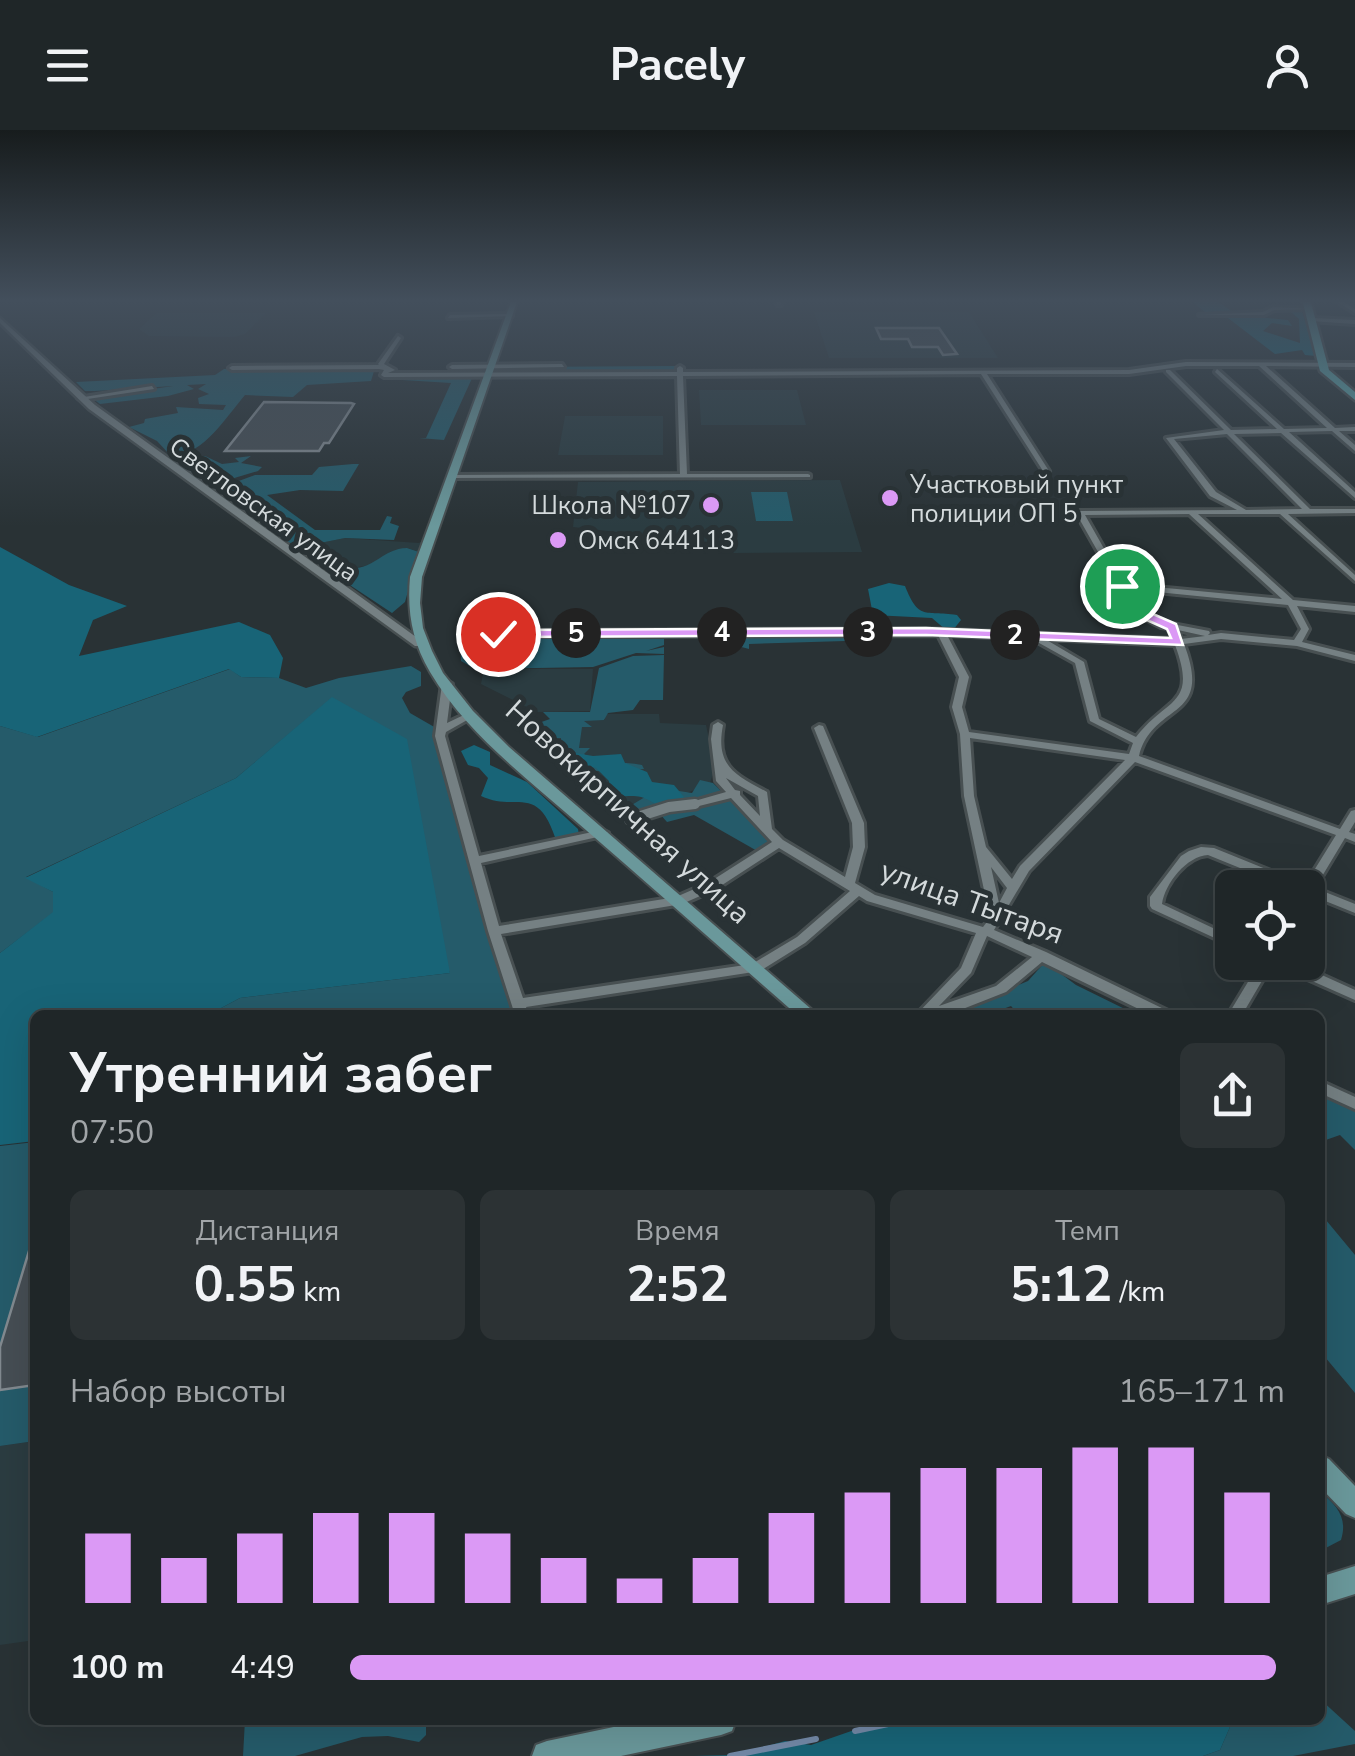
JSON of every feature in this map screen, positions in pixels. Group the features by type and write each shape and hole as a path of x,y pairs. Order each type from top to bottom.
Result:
{"main road":[{"path":"420,644 412,619 414,588 487,375"},
{"path":"1332,375 1355,397"},
{"name":"Новокирпичная улица","path":"420,644 446,684 504,750 802,1010"},
{"path":"1325,1473 1355,1506"},
{"path":"1325,1589 1355,1580"},
{"path":"547,1756 697,1725"}],"street":[{"name":"Светловская улица","path":"57,375 81,398 420,644"},
{"path":"681,375 684,476"},
{"path":"982,375 1046,471"},
{"path":"1172,375 1308,512"},
{"path":"1221,375 1355,496"},
{"path":"1272,375 1355,449"},
{"path":"81,398 152,388"},
{"path":"1245,512 1206,487 1169,438 1225,432 1355,429"},
{"path":"451,476 808,476"},
{"path":"1281,511 1355,580"},
{"path":"1190,512 1290,603 1305,630 1297,642"},
{"path":"1355,512 1080,513 1139,614 1172,627 1220,636 1297,642 1355,658"},
{"path":"1122,586 1355,609"},
{"path":"928,1010 966,970 978,941 1024,869 1132,758 1135,740 1188,688 1172,627"},
{"path":"498,634 941,632 1178,642 1220,636"},
{"path":"941,632 964,677 957,707 965,734 969,796 996,917"},
{"path":"1034,636 1079,662 1095,721 1135,740"},
{"path":"446,684 441,730 444,754 520,1009 755,968 801,940 854,886 859,848 858,824 819,728"},
{"path":"441,730 471,715"},
{"name":"улица Тытаря","path":"718,725 714,736 722,766 721,781 779,843 888,906 986,932 1042,954 1153,1010"},
{"path":"965,734 1132,758 1349,836"},
{"path":"722,766 730,776 756,790"},
{"path":"631,819 756,790"},
{"name":"улица Тытаря","path":"756,790 766,798 764,818 768,832"},
{"path":"1321,870 1349,836 1355,813"},
{"path":"475,861 602,833"},
{"path":"494,931 678,901 712,886 779,843"},
{"path":"983,848 1013,888"},
{"path":"1215,934 1156,906 1156,898 1189,853 1199,849 1258,870"},
{"path":"1325,897 1355,909"},
{"path":"950,1010 1000,989 1042,954"},
{"path":"1238,1010 1256,980"},
{"path":"1321,980 1355,995"},
{"path":"1325,1090 1355,1103"}],"shaded area":[{"path":"215,375 373,375 371,381 307,385 293,397 245,395 203,443 182,454 170,455 157,441 129,427 144,423 145,419 178,413 176,407 223,410 226,405 199,404 198,398 209,394 198,389 206,384 187,385 194,389 168,396 100,404 92,398 173,386 85,391 76,382"},
{"path":"473,376 444,440 419,438 426,438 451,383 386,379"},
{"path":"699,390 797,390 806,425 701,425"},
{"path":"565,416 663,416 663,455 558,455"},
{"path":"205,456 222,464 251,456 241,463 262,467 211,485 179,463"},
{"path":"359,464 343,491 300,490 267,495 315,530 380,530 387,516 392,517 390,523 399,526 394,540 345,538 295,548 217,489 255,475 312,475 319,467"},
{"name":"Школа №107","path":"840,480 862,552 734,553 720,542 659,541 659,537 573,527 578,482"},
{"path":"751,492 787,492 793,521 756,521"},
{"path":"345,538 422,541 419,552 407,548 390,552 376,564 352,568 332,565 326,551 313,552 309,558 295,548"},
{"path":"0,547 69,585 127,606 93,620 79,656 239,622 270,635 283,658 279,678 241,677 229,669 37,737 0,726"},
{"path":"407,548 419,552 405,602 392,613 309,558 313,552 326,551 332,565 357,568"},
{"path":"889,583 905,586 914,605 924,612 957,615 961,620 953,630 946,630 932,618 873,615 868,589"},
{"path":"460,634 474,635 474,639 664,639 664,645 646,651 664,647 664,654 636,653 593,667 475,669 461,661"},
{"path":"723,634 845,634 845,641 749,644 749,649 719,641"},
{"path":"664,655 663,700 640,700 633,710 608,713 604,720 584,721 592,727 582,727 579,748 590,748 584,754 604,761 642,765 644,769 596,771 568,749 557,752 549,745 561,743 561,738 538,738 527,727 550,719 543,712 590,712 599,668 633,656"},
{"path":"411,666 421,672 421,686 402,698 410,713 436,728 512,1010 217,1010 240,998 450,973 332,698 236,778 26,877 53,892 53,913 0,953 0,726 38,737 230,669 241,677 279,678 306,688 339,678"},
{"path":"484,669 593,669 590,711 537,712 481,684"},
{"path":"332,697 407,739 450,973 240,998 217,1010 30,1010 30,1142 0,1145 0,953 53,912 53,892 25,878 236,778"},
{"path":"605,714 659,714 660,723 706,725 715,767 710,783 627,808 589,783 544,744 571,719 605,720"},
{"path":"474,745 490,752 490,765 527,782 578,829 579,835 556,840 549,822 533,805 481,796 488,778 479,768 468,765 461,751"},
{"path":"569,752 593,756 621,754 625,763 647,772 652,782 674,785 684,797 679,804 664,806 641,797 617,795 609,790 609,781 596,768 568,760"},
{"path":"700,780 713,783 774,843 759,852 694,815 667,822 659,813 630,813 614,797 630,806 660,788 692,793"},
{"path":"1045,962 1076,985 1127,1010 1015,1010 1011,1006 972,1010 974,1004 1028,981"},
{"path":"1325,1094 1355,1108 1355,1150 1340,1135 1325,1140"},
{"path":"30,1143 30,1442 0,1446 0,1146"},
{"path":"1325,1219 1355,1255 1355,1393 1325,1357"},
{"path":"30,1442 30,1641 0,1645 0,1446"},
{"path":"1325,1497 1342,1519 1341,1540 1325,1548"},
{"path":"1325,1704 1355,1731 1355,1744 1293,1756 1203,1756 1220,1750 1231,1725 1325,1725"},
{"path":"245,1725 426,1725 426,1735 419,1742 388,1736 362,1737 295,1756 243,1756"},
{"path":"1231,1725 1220,1750 1203,1756 693,1756 735,1755 785,1741 811,1745 860,1728"}],"building":[{"path":"264,402 354,404 329,443 324,443 319,451 225,451"},
{"path":"30,1248 30,1386 0,1390 0,1347"}],"waterway":[{"path":"855,1731 883,1725"},
{"path":"730,1756 816,1739"}],"place":[{"name":"Участковый пункт полиции ОП 5","path":"890,498"},
{"name":"Школа №107","path":"711,505"},
{"name":"Омск 644113","path":"558,540"}],"route":[{"path":"498,634 926,632 1178,642 1172,627 1135,610 1122,586"}]}
